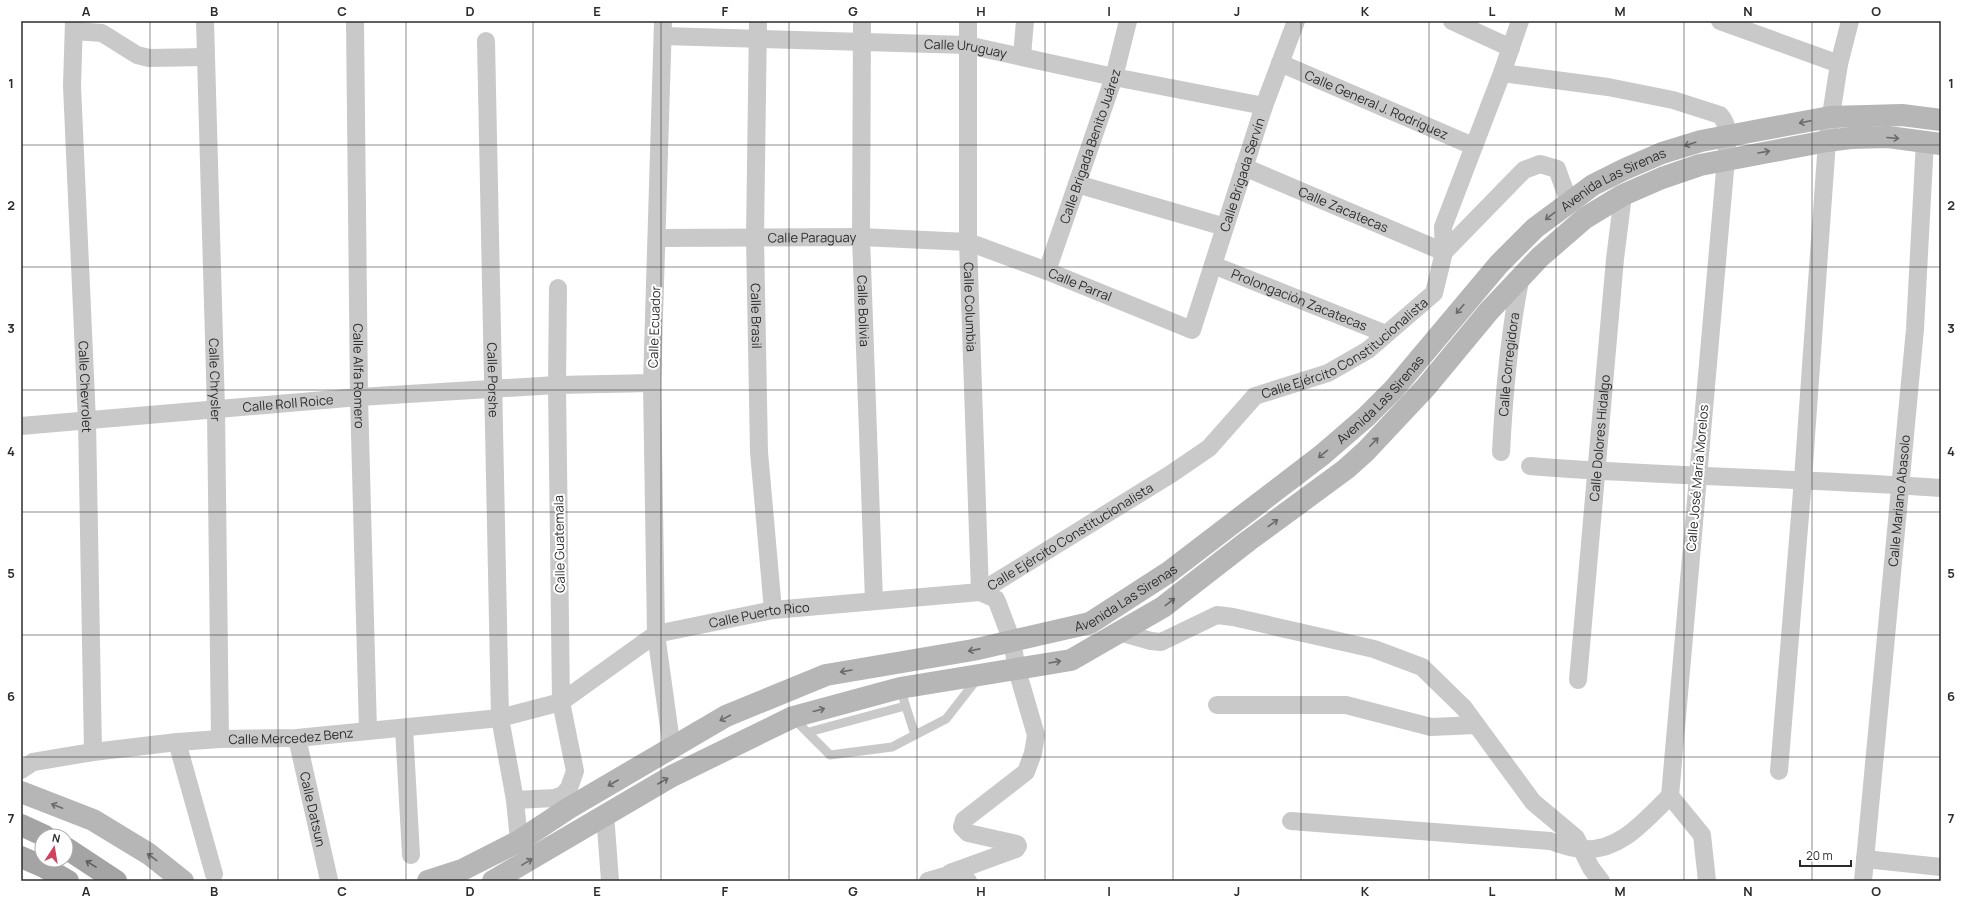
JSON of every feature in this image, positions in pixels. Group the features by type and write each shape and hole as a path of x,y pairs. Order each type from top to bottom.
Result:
{"main road":[{"name":"Avenida Las Sirenas","path":"428,881 462,870 519,841 566,802 672,749 726,716 826,675 973,650 1090,623 1169,572 1322,455 1366,417 1394,389 1498,264 1535,228 1593,185 1624,169 1668,151 1701,141 1830,117 1902,115 1941,120"},
{"name":"Avenida Las Sirenas","path":"500,879 605,814 672,776 792,717 902,697 982,674 1017,670 1071,660 1163,607 1350,464 1426,387 1488,311 1521,276 1557,241 1585,218 1623,195 1662,178 1700,165 1827,141 1850,138 1888,137 1933,142"},
{"path":"21,792 93,820 149,854 183,881"},
{"path":"21,825 34,831"},
{"path":"74,853 116,881"},
{"path":"21,857 44,867 68,881"}],"street":[{"name":"Calle Chrysler","path":"205,21 216,410 220,739"},
{"name":"Calle Alfa Romero","path":"355,21 359,397 368,731"},
{"name":"Calle Brasil","path":"758,21 755,238 759,452 772,610"},
{"name":"Calle Bolivia","path":"862,21 861,237 874,601"},
{"name":"Calle Columbia","path":"968,21 968,242 980,592"},
{"path":"1022,56 1025,21"},
{"name":"Calle Brigada Benito Juárez","path":"1047,271 1114,77 1128,21"},
{"name":"Calle Brigada Servín","path":"1192,330 1264,106 1296,21"},
{"path":"1452,21 1511,48"},
{"name":"Calle Ejército Constitucionalista","path":"980,592 1171,474 1209,448 1255,396 1328,373 1368,350 1434,293 1439,267 1444,252 1443,227 1502,73 1520,21"},
{"path":"1720,21 1839,64"},
{"path":"1779,771 1803,479 1827,141 1839,64 1850,21"},
{"path":"74,26 102,32 137,55 149,58 206,57"},
{"name":"Calle Chevrolet","path":"74,26 72,86 87,421 93,752"},
{"name":"Calle Uruguay","path":"663,28 758,40 862,41 967,45 1114,77 1264,106"},
{"name":"Calle Ecuador","path":"663,28 652,383 656,634 672,749"},
{"name":"Calle Porshe","path":"486,41 500,718 515,800 519,841"},
{"name":"Calle General J. Rodríguez","path":"1280,63 1473,146"},
{"path":"1502,73 1608,87 1673,100 1720,115 1725,120 1728,135"},
{"name":"Calle José María Morelos","path":"1670,796 1728,135"},
{"name":"Calle Mariano Abasolo","path":"1863,881 1933,142"},
{"path":"1444,252 1524,170 1540,164 1557,169 1569,202"},
{"name":"Calle Zacatecas","path":"1244,167 1444,252"},
{"path":"1077,184 1225,227"},
{"name":"Calle Dolores Hidalgo","path":"1578,680 1615,259 1623,195"},
{"name":"Calle Paraguay","path":"657,238 861,237 968,242"},
{"name":"Calle Parral","path":"968,242 1047,271 1192,330"},
{"name":"Prolongación Zacatecas","path":"1213,264 1386,334"},
{"name":"Calle Corregidora","path":"1501,452 1505,384 1514,309 1521,276"},
{"name":"Calle Guatemala","path":"558,288 557,385 561,702 574,771 566,802"},
{"name":"Calle Roll Roice","path":"21,426 359,397 494,388 652,383"},
{"path":"1530,466 1596,471 1803,479 1941,488"},
{"path":"928,881 949,875 950,873 1016,849 1018,846 1017,844 968,833 962,827 964,820 1026,772 1033,753 1036,735 1017,670 1012,641 996,599 980,592"},
{"name":"Calle Puerto Rico","path":"561,702 656,634 772,610 980,592"},
{"path":"1119,632 1161,642 1217,616 1271,625 1374,649 1422,667 1464,708 1533,802 1576,838 1591,868 1601,881"},
{"name":"Calle Mercedez Benz","path":"21,770 33,762 93,752 177,742 220,739 297,738 500,718 561,702"},
{"path":"1217,705 1346,705 1430,727 1476,725"},
{"path":"404,728 411,855"},
{"name":"Calle Datsun","path":"297,738 329,880"},
{"path":"177,742 214,874"},
{"path":"1291,821 1550,841 1582,849 1604,848 1632,833 1670,796 1702,835 1707,881"},
{"path":"515,800 555,798 566,802"},
{"path":"605,814 610,881"},
{"path":"1865,859 1941,867"},
{"path":"949,875 951,878 968,881"}],"lane":[{"path":"792,717 809,732 830,755 892,747 946,719 982,674"},
{"path":"809,732 902,697 915,735"}]}
